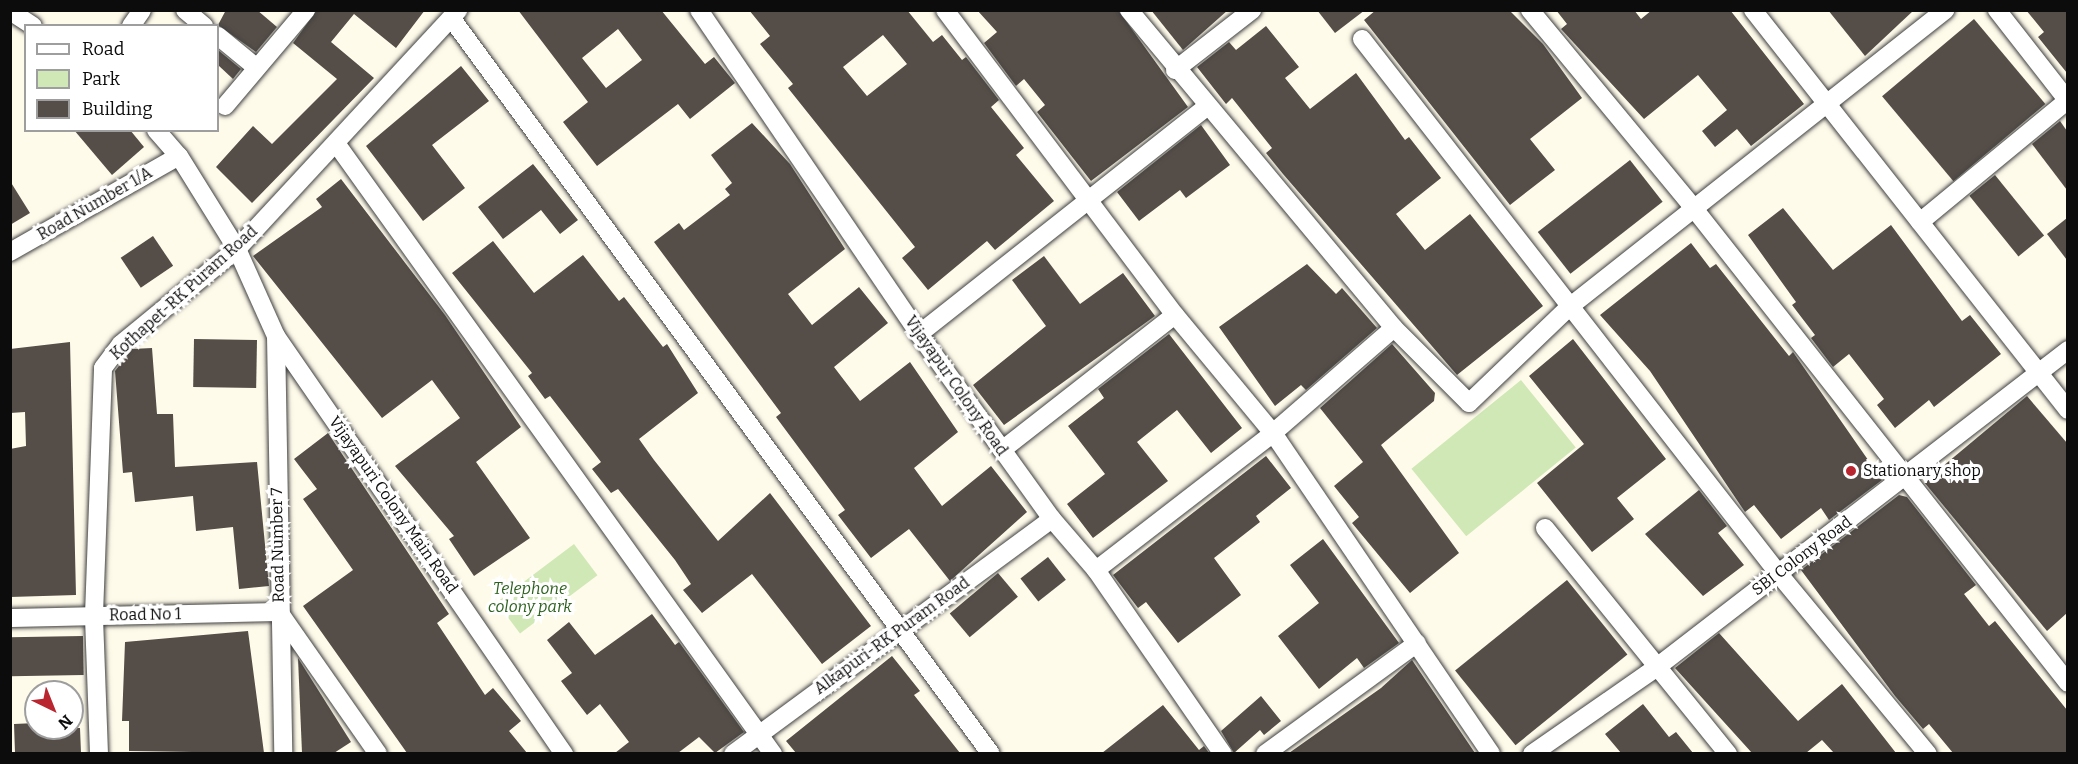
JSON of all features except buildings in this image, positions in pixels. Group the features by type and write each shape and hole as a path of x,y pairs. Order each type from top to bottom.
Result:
{"street":[{"path":"10,10 30,24"},
{"path":"132,24 142,10"},
{"path":"185,10 202,24"},
{"path":"225,106 306,10"},
{"name":"Vijayapur Colony Road","path":"699,10 919,334 1052,519 1096,570 1223,753"},
{"path":"945,10 1175,315 1273,433 1491,753"},
{"path":"1129,10 1175,70 1394,328 1469,403 1568,308 1692,206 1827,106 1946,10"},
{"path":"1175,70 1252,10"},
{"path":"1530,10 1692,206 2067,683"},
{"path":"1753,10 2067,410"},
{"path":"1920,222 2067,100 1996,10"},
{"path":"455,15 991,753"},
{"name":"Kothapet-RK Puram Road","path":"99,753 94,615 103,368 121,345 237,249 338,146 455,15"},
{"path":"219,37 257,68"},
{"path":"1362,39 1568,308 1778,573 1928,753"},
{"path":"919,334 1206,107"},
{"name":"Vijayapuri Colony Main Road","path":"158,132 179,156 237,249 276,336 564,753"},
{"path":"338,146 773,753"},
{"name":"Road Number 1/A","path":"10,252 179,156"},
{"path":"1002,450 1175,315"},
{"path":"1096,570 1273,433 1394,328"},
{"name":"Road Number 7","path":"276,336 283,753"},
{"name":"SBI Colony Road","path":"1532,753 1657,667 1778,573 1906,479 2067,350"},
{"name":"Alkapuri-RK Puram Road","path":"733,753 1052,519"},
{"path":"1545,528 1728,753"},
{"path":"279,612 378,753"},
{"name":"Road No 1","path":"10,618 279,612"},
{"path":"1265,753 1416,643"}],"green space":[{"path":"1521,380 1576,448 1466,536 1411,469"},
{"name":"Telephone colony park","path":"574,544 597,575 520,634 497,602"}],"place":[{"name":"Stationary shop","path":"1851,471"}]}
